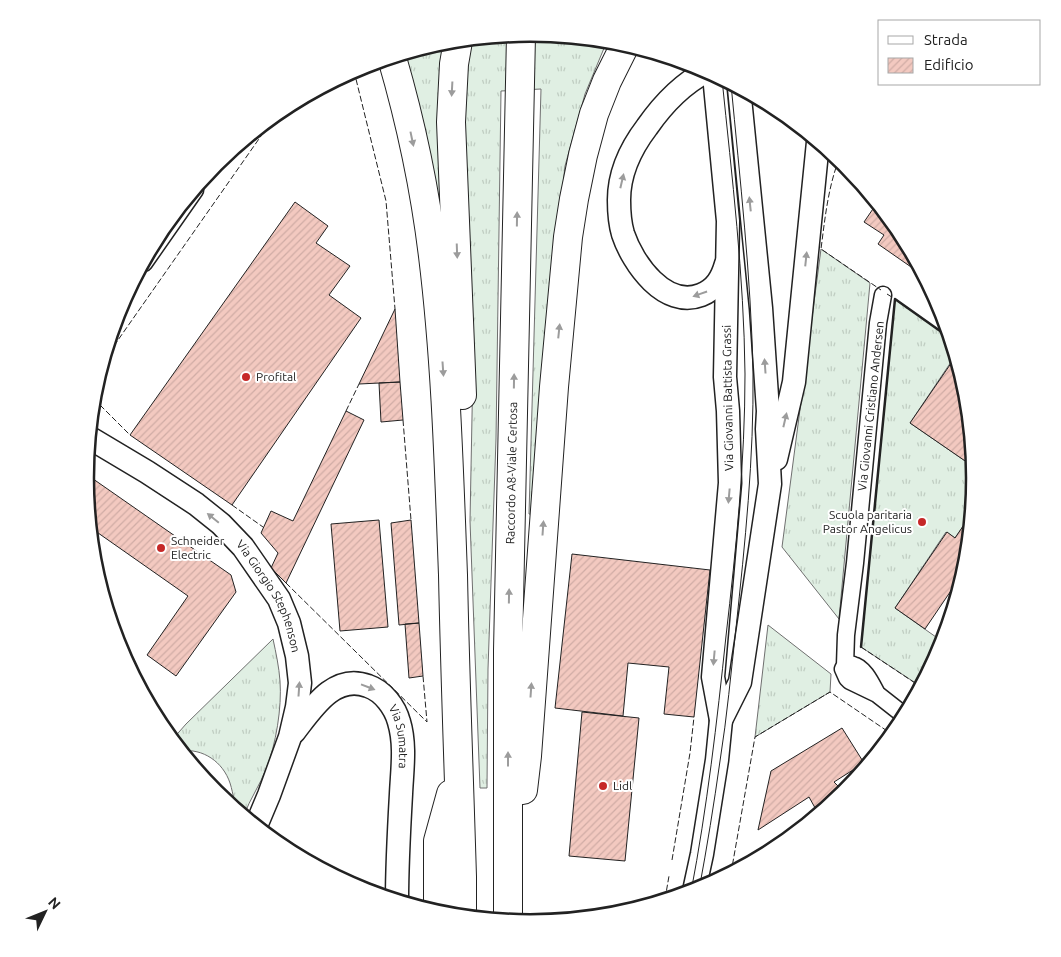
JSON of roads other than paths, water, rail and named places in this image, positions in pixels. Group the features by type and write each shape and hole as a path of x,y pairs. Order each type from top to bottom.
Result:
{"highway":[{"name":"Raccordo A8-Viale Certosa","path":"508,914 508,650 521,42"},
{"path":"457,49 452,89 451,122 462,375 464,624 457,726"},
{"path":"508,914 527,756 554,387 568,237 583,154 594,114 607,80 621,52"},
{"path":"394,65 414,144 424,199 433,256 438,308 450,469 462,909"},
{"path":"377,71 400,169 417,271 423,328 441,613 457,726"},
{"path":"438,904 438,841 459,768"}],"main road":[{"path":"697,76 682,87 656,115 631,152 620,184 620,217 623,234 630,251 639,265 651,281 672,295 690,298 709,291 721,279 727,258"},
{"name":"Via Giovanni Battista Grassi","path":"696,881 717,760 721,720 713,676 730,483 725,378 728,221 715,84"},
{"name":"Via Giovanni Battista Grassi","path":"721,720 740,682 770,484 767,429 768,410 761,308 740,96"},
{"path":"770,484 794,382 817,150"},
{"name":"Via Giorgio Stephenson","path":"96,441 164,482 196,504 220,524 243,547 278,598 289,624 297,656 300,683 297,707 290,736 259,819"},
{"name":"Via Sumatra","path":"290,736 328,692 342,685 358,683 374,688 391,704 400,723 403,746 397,893"}],"street":[{"name":"Via Giovanni Cristiano Andersen","path":"883,295 877,333 844,666 852,664 858,667 867,677 876,694 899,711"}],"tram line":[{"path":"693,883 707,797 719,700 742,473 745,407 744,337 737,227 723,87"},
{"path":"701,879 727,711 746,532 752,436 753,372 750,300 732,92"}],"place":[{"name":"Profital","path":"246,377"},
{"name":"Scuola paritaria Pastor Angelicus","path":"922,522"},
{"name":"Schneider Electric","path":"161,548"},
{"name":"Lidl","path":"603,786"}]}
